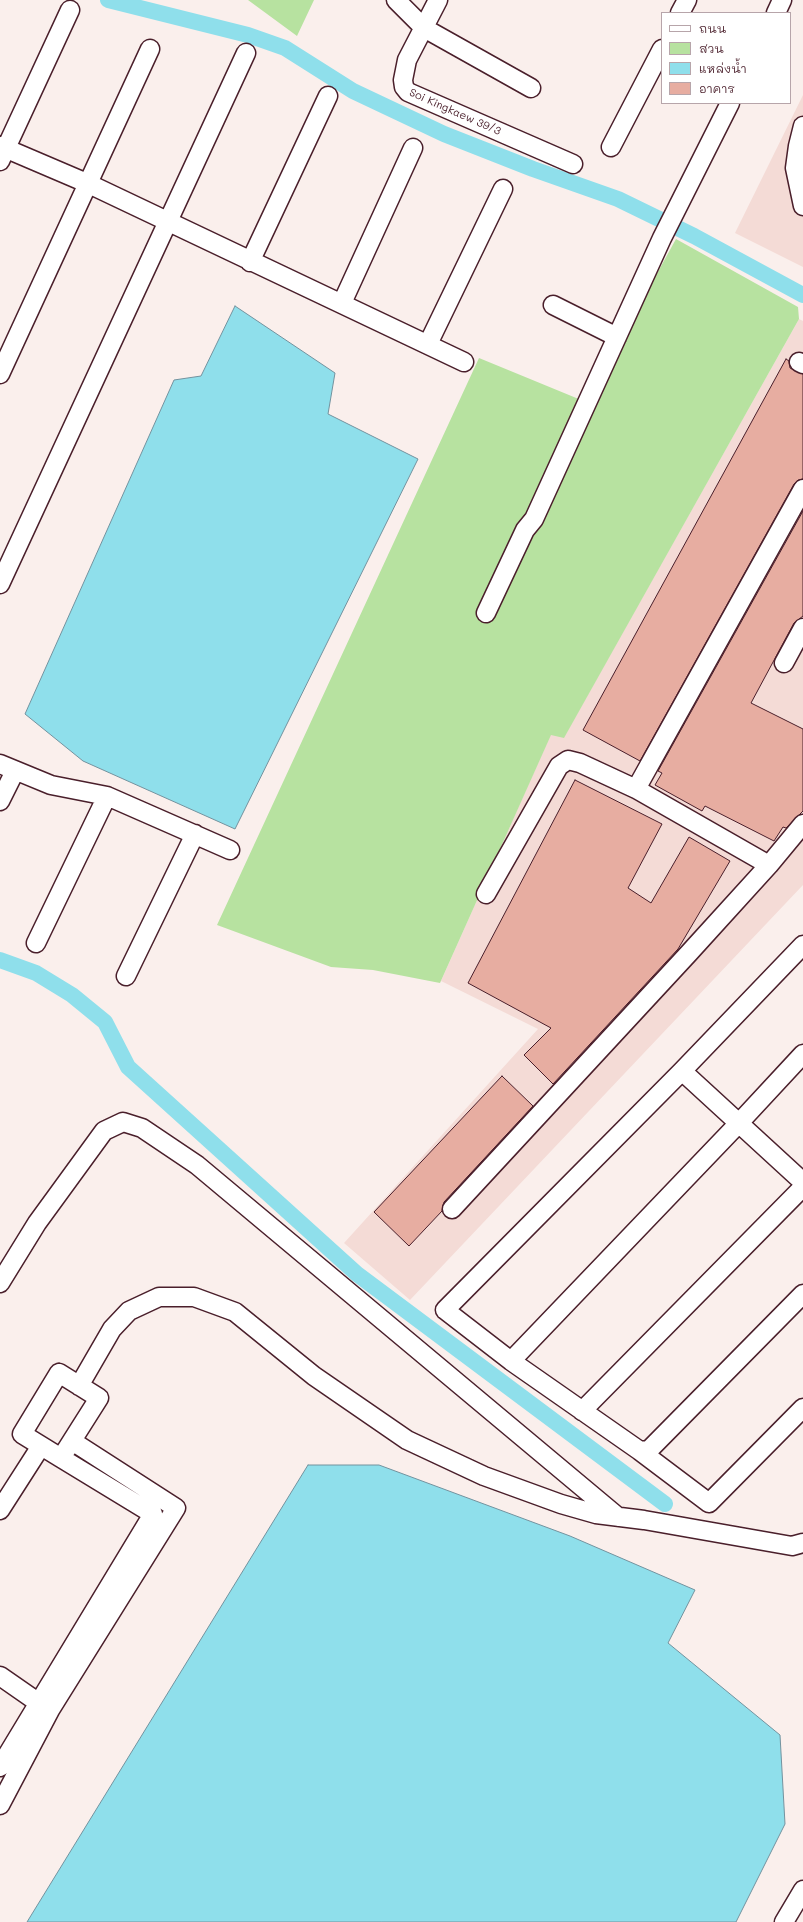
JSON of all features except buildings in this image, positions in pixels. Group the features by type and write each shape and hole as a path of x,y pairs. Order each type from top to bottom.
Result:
{"street":[{"path":"396,0 424,28 531,88"},
{"name":"Soi Kingkaew 39/3","path":"438,0 407,60 403,80 404,87 408,92 573,164"},
{"path":"681,12 687,0"},
{"path":"776,12 782,0"},
{"path":"70,10 2,152 89,184 250,262 342,303 464,362"},
{"path":"0,374 150,49"},
{"path":"611,147 661,51"},
{"path":"0,584 246,53"},
{"path":"250,262 328,96"},
{"path":"486,613 525,530 534,519 662,238 729,104"},
{"path":"803,126 798,146 796,168 803,206"},
{"path":"342,303 413,148"},
{"path":"428,344 503,189"},
{"path":"553,305 617,337"},
{"path":"636,789 803,489"},
{"path":"784,663 803,628"},
{"path":"486,894 559,766 568,760 580,762 636,789 769,865"},
{"path":"0,801 8,768 51,785 107,796 230,850"},
{"path":"36,943 107,796"},
{"path":"452,1208 769,865 803,824"},
{"path":"126,976 195,834"},
{"path":"803,945 682,1071 445,1310 511,1361 640,1451 709,1503 803,1408"},
{"path":"511,1361 803,1054"},
{"path":"682,1071 803,1182"},
{"path":"0,1283 37,1223 104,1131 123,1122 142,1128 197,1165 618,1517"},
{"path":"582,1411 803,1187"},
{"path":"640,1451 649,1450 803,1294"},
{"path":"79,1386 112,1329 129,1311 159,1297 194,1297 235,1312 314,1376 407,1440 484,1476 561,1504 596,1514 792,1546 803,1543"},
{"path":"62,1458 99,1398 59,1373 22,1434 153,1514 154,1528"},
{"path":"0,1767 44,1706 154,1528 176,1508 72,1441"},
{"path":"0,1510 41,1446"},
{"path":"0,1676 44,1706"},
{"path":"0,1805 44,1706"},
{"path":"784,1922 803,1890"}],"shaded area":[{"path":"803,95 803,267 735,233"},
{"path":"799,319 803,321 803,885 410,1300 344,1243 538,1029 441,981 551,734 564,737"}],"green space":[{"path":"248,0 314,0 297,36"},
{"path":"676,239 798,307 799,319 564,738 551,735 440,983 373,970 331,967 217,925 479,358 586,402"}],"water":[{"path":"235,306 335,373 328,414 418,459 235,829 83,761 25,714 174,380 201,376"},
{"path":"308,1465 379,1465 570,1536 695,1590 668,1643 780,1735 785,1824 736,1922 27,1922"}],"waterway":[{"path":"108,0 248,35 285,48 353,91 444,134 533,169 618,199 694,236 803,295"},
{"path":"0,960 36,973 72,995 105,1022 128,1067 357,1274 665,1504"}]}
